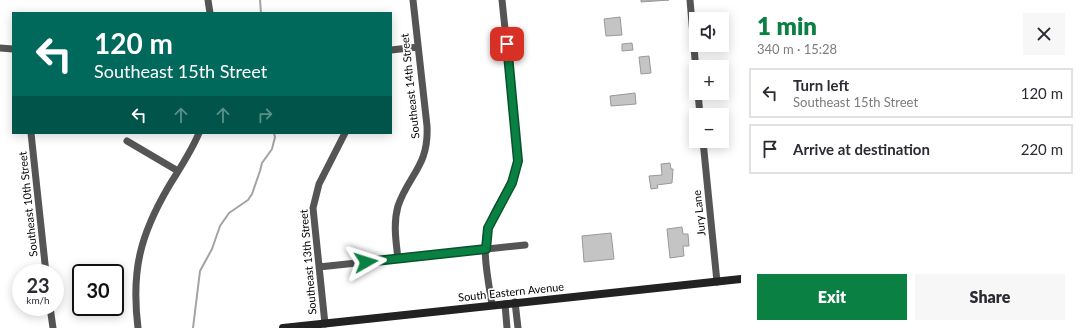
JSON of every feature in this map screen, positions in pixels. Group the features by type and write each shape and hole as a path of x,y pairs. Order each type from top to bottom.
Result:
{"main road":[{"name":"South Eastern Avenue","path":"283,328 741,279"}],"street":[{"path":"208,0 210,12"},
{"name":"Southeast 14th Street","path":"398,259 395,224 397,212 401,198 421,164 427,140 427,126 413,0"},
{"path":"492,305 486,249 488,228 512,183 518,161 502,0"},
{"path":"690,0 695,60"},
{"path":"392,50 418,47"},
{"path":"0,48 12,49"},
{"name":"Southeast 10th Street","path":"31,134 45,264"},
{"path":"138,328 136,279 141,249 151,220 198,134"},
{"name":"Southeast 13th Street","path":"325,324 313,219 314,200 319,184 344,134"},
{"path":"127,141 178,171"},
{"name":"Jury Lane","path":"704,148 718,282"},
{"path":"319,267 525,245"},
{"path":"515,302 518,328"},
{"path":"505,304 507,328"},
{"path":"51,316 53,328"}],"building":[{"path":"641,0 669,0 641,2"},
{"path":"620,17 622,35 606,36 604,19"},
{"path":"632,43 633,50 622,51 622,44"},
{"path":"649,56 651,73 641,74 639,57"},
{"path":"635,93 636,104 611,106 610,96"},
{"path":"670,163 671,169 673,169 672,183 657,185 658,188 651,189 649,176 662,175 661,164"},
{"path":"682,227 683,234 688,234 689,246 683,246 684,256 670,258 667,229"},
{"path":"611,233 614,259 584,262 582,236"}],"waterway":[{"path":"260,0 261,12"},
{"path":"193,328 200,271 212,249 220,226 229,213 248,200 252,194 262,163 272,149 274,134"}],"route":[{"path":"366,262 486,249 486,233 491,220 512,183 518,161 507,44"}]}
